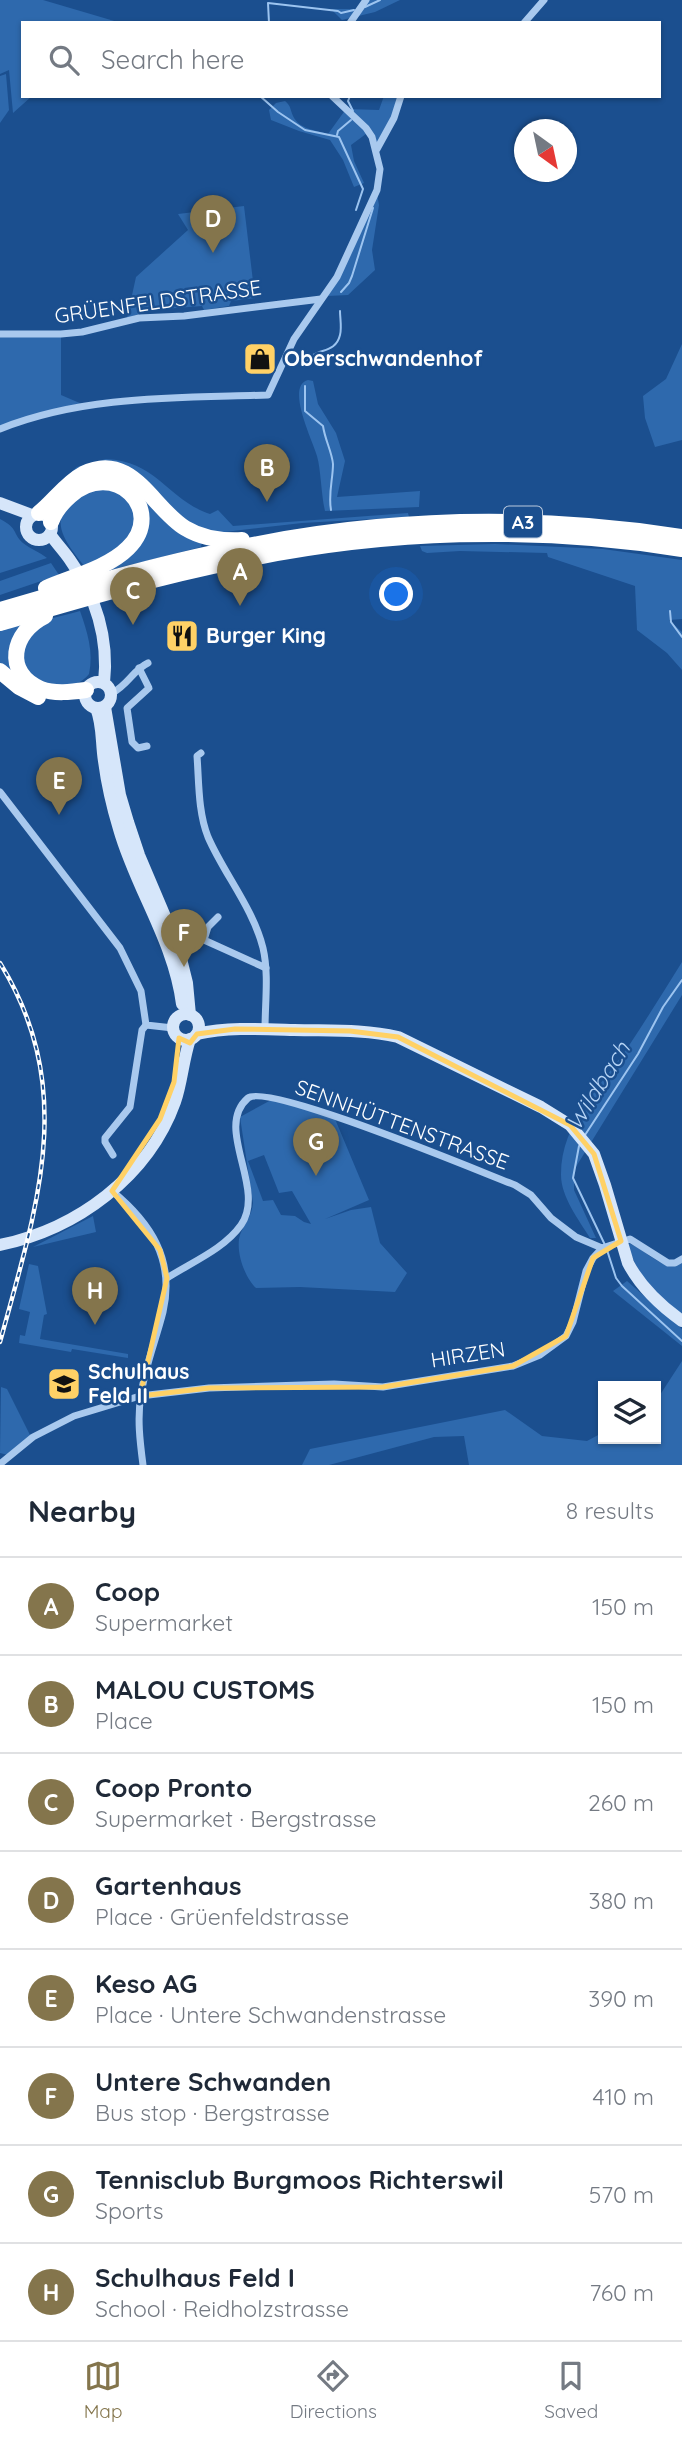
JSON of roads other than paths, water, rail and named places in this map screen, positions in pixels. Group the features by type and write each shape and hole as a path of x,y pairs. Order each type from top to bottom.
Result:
{"highway":[{"path":"40,525 78,478 91,471 108,469 133,478 179,524 205,537 234,540 311,535"},
{"path":"0,608 126,551 137,537 141,516 138,503 128,490 114,483 100,481 88,484 73,494 40,525"},
{"name":"A3","path":"0,608 208,554 311,535 407,524 512,522 593,526 682,537"},
{"name":"A3","path":"0,623 168,576 319,546 467,534 603,539 682,550"},
{"path":"73,602 26,628 18,643 18,662 28,680 43,689 98,695"},
{"path":"0,671 19,687 37,697 98,695"}],"main road":[{"path":"0,503 40,525 89,592 106,660 98,695 102,747 110,794 118,827 135,874 171,956 187,1027 174,1082 160,1119 137,1158 111,1191 74,1217 46,1232 0,1245"},
{"path":"0,509 40,525"},
{"path":"187,1027 350,1031 398,1037 541,1107 570,1125 594,1154 600,1168 617,1243 645,1288 682,1321"}],"street":[{"path":"351,21 366,0"},
{"path":"526,21 544,0"},
{"path":"0,429 39,415 93,405 163,398 268,395 294,339 337,277 377,190 380,169 377,149 366,128 334,98"},
{"path":"377,149 394,118 400,98"},
{"name":"GRÜENFELDSTRASSE","path":"0,334 71,333 139,318 184,316 321,299"},
{"path":"98,695 126,685 139,668 148,663"},
{"path":"139,668 149,688 127,708 132,743 138,748 147,747"},
{"path":"201,753 197,757 207,835 253,921 262,947 265,968 265,1029"},
{"path":"0,792 120,948 141,990 146,1025 142,1030 130,1107 105,1138 113,1155"},
{"path":"218,917 208,927 204,940 265,968"},
{"path":"146,1025 187,1027"},
{"name":"SENNHÜTTENSTRASSE","path":"167,1278 224,1242 238,1228 248,1210 249,1199 235,1131 236,1119 242,1107 248,1098 256,1094 281,1099 377,1130 515,1185 531,1195 564,1229 602,1248"},
{"path":"111,1191 130,1208 151,1235 160,1250 167,1278 162,1314 140,1396 143,1465"},
{"path":"602,1248 630,1239 668,1263 682,1259"},
{"name":"HIRZEN","path":"0,1464 33,1437 74,1416 140,1396 209,1388 334,1384 383,1387 503,1368 540,1355 566,1336 573,1322 586,1271 602,1248"}],"waterway":[{"path":"365,7 380,0"},
{"path":"269,21 268,3 341,13 354,10"},
{"path":"262,98 305,130 339,137 363,189 356,210"},
{"path":"349,98 353,111"},
{"path":"337,135 351,120"},
{"path":"341,292 352,276 373,208"},
{"path":"306,364 309,358 329,349 337,342 341,329 340,311"},
{"path":"305,386 305,411 323,426 332,459 331,510"},
{"name":"Wildbach","path":"670,611 671,622 682,637"},
{"name":"Wildbach","path":"585,1135 682,980"},
{"name":"Wildbach","path":"579,1146 573,1178 605,1245"},
{"path":"607,1250 616,1278 622,1286 682,1341"}],"railway":[{"path":"0,963 24,1011 38,1058 44,1104 43,1151 37,1197 0,1342"}],"place":[{"name":"Gartenhaus","path":"213,253"},
{"name":"Oberschwandenhof","path":"260,359"},
{"name":"MALOU CUSTOMS","path":"267,502"},
{"name":"Coop","path":"240,606"},
{"name":"Coop Pronto","path":"133,625"},
{"name":"Burger King","path":"182,636"},
{"name":"Keso AG","path":"59,815"},
{"name":"Untere Schwanden","path":"184,967"},
{"name":"Tennisclub Burgmoos Richterswil","path":"316,1176"},
{"name":"Schulhaus Feld I","path":"95,1325"},
{"name":"Schulhaus Feld II","path":"64,1384"}]}
